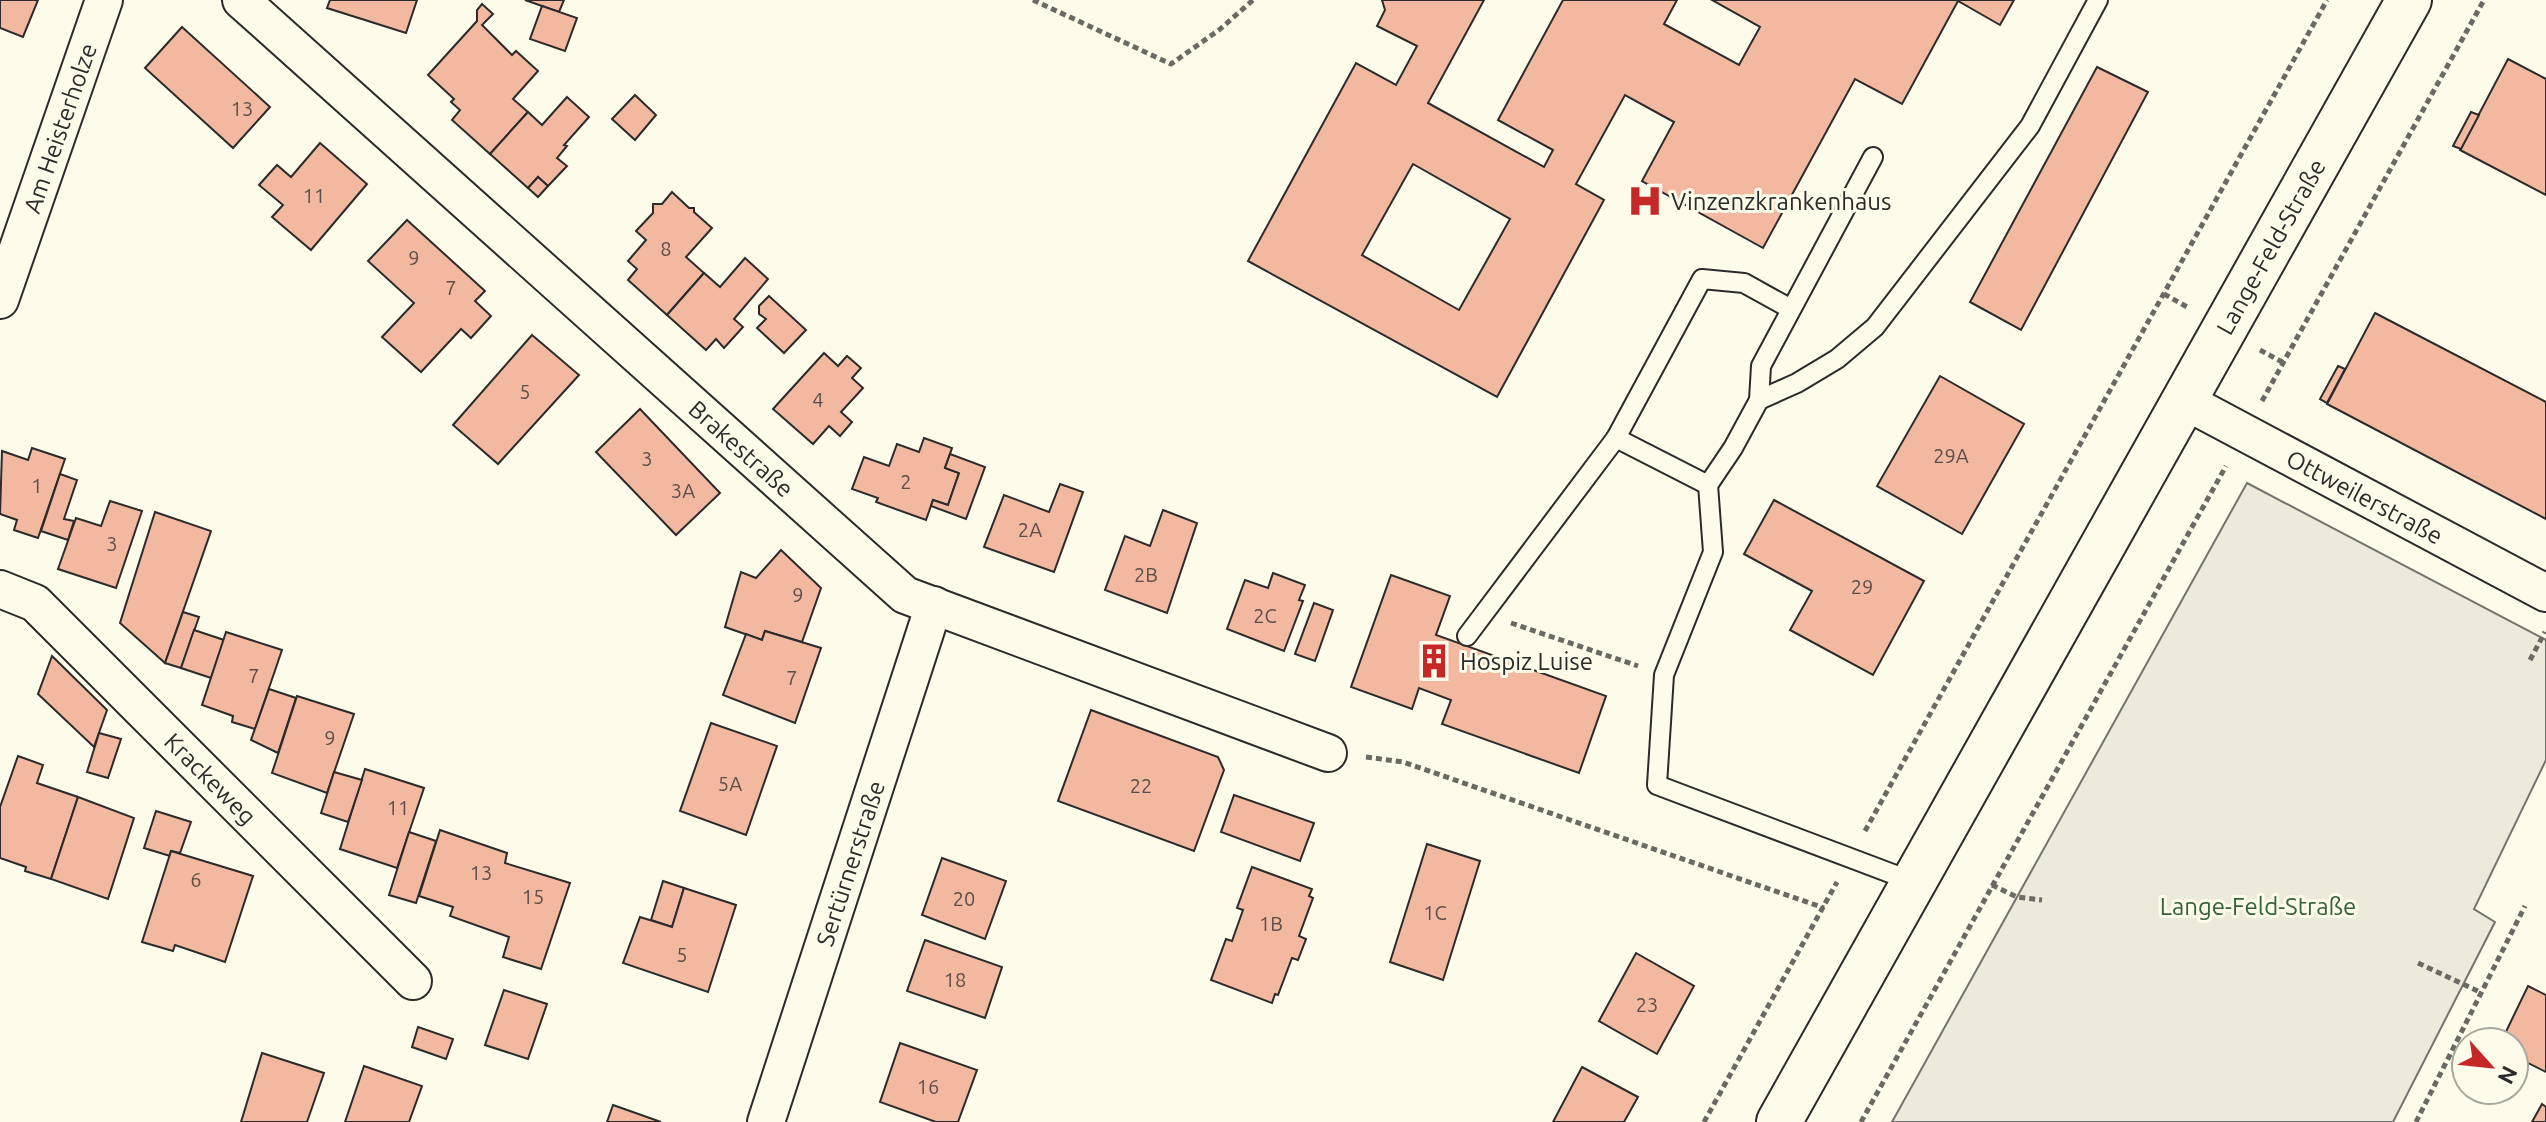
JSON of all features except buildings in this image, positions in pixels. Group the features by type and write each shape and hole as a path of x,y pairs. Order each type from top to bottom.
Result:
{"street":[{"name":"Am Heisterholze","path":"0,300 104,0"},
{"name":"Brakestraße","path":"241,0 905,595 1328,753"},
{"name":"Lange-Feld-Straße","path":"1779,1122 2409,0"},
{"name":"Ottweilerstraße","path":"2183,400 2546,593"},
{"name":"Krackeweg","path":"0,589 35,603 413,981"},
{"name":"Sertürnerstraße","path":"766,1122 934,605"}],"lane":[{"path":"1759,400 1797,383 1837,359 1875,327 2030,126 2098,0"},
{"path":"1873,157 1761,366 1759,400 1733,448 1708,485 1713,552 1664,675 1657,785 1914,882"},
{"path":"1467,636 1616,438 1702,279 1744,283 1791,309"},
{"path":"1616,438 1708,485"}],"path":[{"path":"1033,0 1171,64 1219,30 1253,0"},
{"path":"1704,1122 2327,0"},
{"path":"1861,1122 2484,0"},
{"path":"1483,614 1664,675"},
{"path":"2530,660 2546,631"},
{"path":"1328,753 1403,762 1824,908"},
{"path":"1992,885 2017,897 2042,900"},
{"path":"2416,1122 2525,906"},
{"path":"2418,963 2480,992"}],"green space":[{"name":"Lange-Feld-Straße","path":"2247,483 2546,640 2546,760 2474,909 2495,922 2393,1122 1892,1122"}],"place":[{"name":"Vinzenzkrankenhaus","path":"1645,201"},
{"name":"Hospiz Luise","path":"1434,661"}]}
